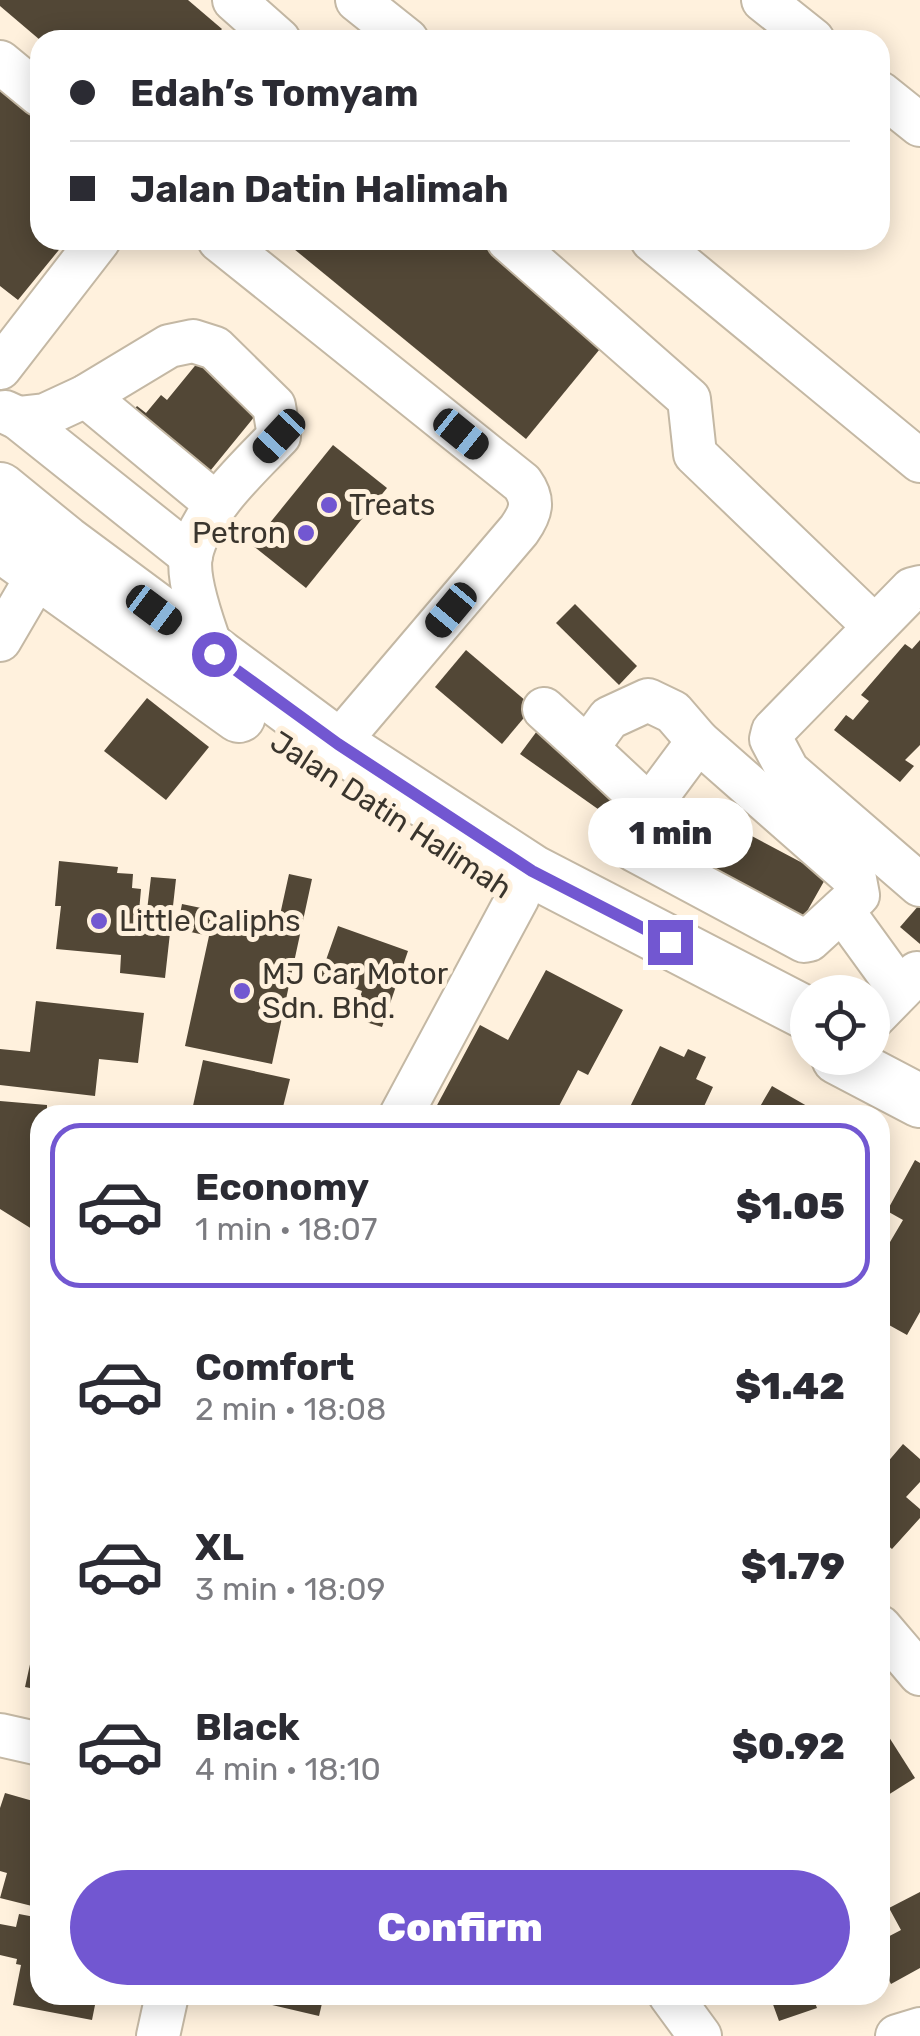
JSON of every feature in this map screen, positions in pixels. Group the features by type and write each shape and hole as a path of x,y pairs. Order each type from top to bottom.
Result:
{"main road":[{"name":"Jalan Datin Halimah","path":"0,489 338,744 532,871 790,1005"},
{"name":"Jalan Datin Halimah","path":"19,560 317,770 518,897 790,1032"},
{"path":"890,1058 920,1074"},
{"path":"870,1075 920,1101"}],"street":[{"path":"234,0 268,30"},
{"path":"358,0 394,30"},
{"path":"762,0 800,30"},
{"path":"0,62 30,86"},
{"path":"890,101 920,125"},
{"path":"6,346 90,250"},
{"path":"232,250 522,483 529,493 531,506 519,530 338,744"},
{"path":"519,250 689,399 695,454 874,626"},
{"path":"664,250 920,460"},
{"path":"9,414 45,415 86,396 170,346 194,341 215,348 274,406 279,436 215,503 191,556 196,600 214,654"},
{"path":"86,396 215,503"},
{"path":"9,414 191,556"},
{"path":"0,640 19,560"},
{"path":"920,587 912,589 874,626 770,739 788,772 920,886"},
{"path":"587,748 609,718 648,700 673,712 698,741 855,879 858,895 804,940 634,850 630,834 698,741"},
{"path":"544,710 648,805"},
{"path":"406,1105 518,897"},
{"path":"842,910 896,994"},
{"path":"890,1639 920,1674"},
{"path":"0,1735 30,1742"},
{"path":"158,2036 165,2005"},
{"path":"677,2005 700,2036"},
{"path":"897,2036 920,2029"}],"building":[{"path":"0,0 188,0 222,29 30,32 0,6"},
{"path":"0,88 30,112 30,250 59,250 18,300 0,286"},
{"path":"295,250 489,250 604,344 526,439"},
{"path":"203,356 264,405 206,476 125,421 137,406 146,413 161,395 167,400"},
{"path":"333,445 387,488 306,588 252,545"},
{"path":"575,604 637,666 619,685 556,623"},
{"path":"920,640 920,745 905,760 914,766 900,782 834,730 846,715 853,720 869,701 861,695 905,644 912,649"},
{"path":"466,650 533,707 502,744 435,687"},
{"path":"147,698 209,747 166,800 104,751"},
{"path":"537,731 622,790 605,814 520,754"},
{"path":"680,798 827,876 801,922 647,840 663,811 671,815"},
{"name":"Little Caliphs","path":"59,861 118,867 117,873 133,874 132,888 141,889 138,923 157,925 158,919 146,919 151,877 176,879 165,978 120,973 121,955 56,949 61,906 55,906"},
{"name":"MJ Car Motor Sdn. Bhd.","path":"289,874 312,879 272,1064 185,1046 209,936 177,929 182,904 278,924"},
{"path":"920,904 920,944 900,927"},
{"path":"338,926 408,951 382,1027 353,1018 362,991 320,977"},
{"path":"546,970 623,1010 588,1075 578,1070 560,1105 437,1105 480,1025 508,1040"},
{"path":"36,1001 144,1013 138,1063 99,1059 95,1096 0,1085 0,1049 30,1052"},
{"path":"660,1046 684,1057 688,1049 706,1057 696,1079 713,1087 705,1105 631,1105"},
{"path":"203,1060 290,1079 284,1105 193,1105"},
{"path":"772,1086 805,1105 761,1105"},
{"path":"0,1101 47,1105 30,1105 30,1228 0,1209"},
{"path":"915,1160 920,1163 920,1312 907,1335 890,1326 890,1242 903,1220 890,1213 890,1206"},
{"path":"903,1444 920,1459 920,1482 906,1497 920,1509 920,1518 892,1549 890,1547 890,1459"},
{"path":"890,1739 915,1778 890,1794"},
{"path":"5,1793 30,1800 30,1906 0,1898 7,1873 0,1871 0,1808"},
{"path":"920,1892 920,1968 891,1984 890,1936 901,1930 890,1907"},
{"path":"19,1914 30,1916 30,2005 95,2005 92,2020 13,2005 21,1965 16,1964 17,1959 0,1955 0,1924 16,1927"},
{"path":"272,2005 322,2005 319,2016"},
{"path":"773,2005 816,2005 817,2008 779,2021"}],"place":[{"name":"Treats","path":"329,505"},
{"name":"Petron","path":"306,533"},
{"name":"Little Caliphs","path":"99,921"},
{"name":"MJ Car Motor Sdn. Bhd.","path":"242,991"}],"route":[{"path":"214,654 338,744 532,871 670,942"}]}
